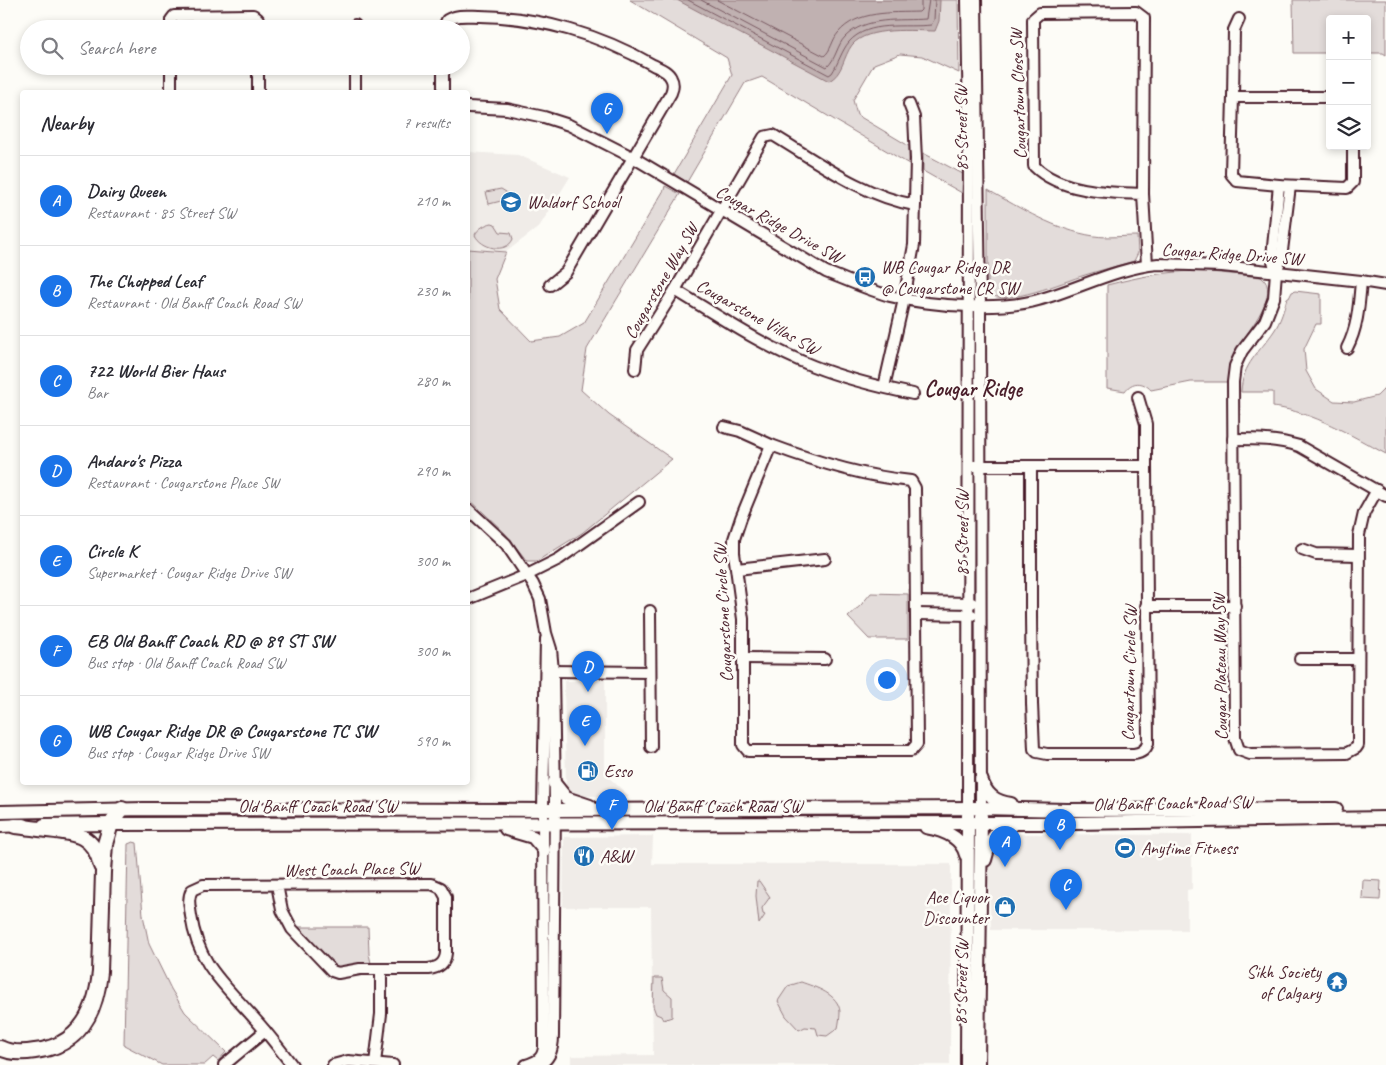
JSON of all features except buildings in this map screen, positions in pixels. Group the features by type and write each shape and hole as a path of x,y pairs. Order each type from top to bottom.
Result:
{"highway":[{"path":"0,1048 24,1053 41,1051 61,1044 84,1023 92,1009 99,988 103,872 107,834 111,824 122,809"},
{"path":"15,826 65,831 82,836 95,848 100,858 103,872"}],"main road":[{"path":"981,779 987,792 994,799 1046,810"},
{"path":"554,783 566,798 604,810"},
{"name":"85 Street SW","path":"967,1065 968,808"},
{"name":"85 Street SW","path":"978,1065 981,808"},
{"name":"Old Banff Coach Road SW","path":"0,812 122,809 1386,809"},
{"name":"Old Banff Coach Road SW","path":"0,826 111,824 1019,823 1386,818"},
{"path":"902,822 930,827 951,835 962,845 967,860"},
{"path":"482,823 530,835 544,850"},
{"path":"980,877 987,851 994,835 1002,828 1019,823"}],"street":[{"name":"85 Street SW","path":"967,0 968,808"},
{"name":"85 Street SW","path":"976,0 980,306 981,808"},
{"name":"Cougartown Close SW","path":"1143,194 1102,192 1082,188 1046,175 1034,166 1032,19 1040,13 1136,12 1144,18 1143,194 1148,265"},
{"path":"171,20 174,16 253,15 258,20"},
{"path":"447,20 456,16 489,16 552,24 613,45 643,59 669,74 673,83 671,93 566,272 550,285"},
{"path":"1239,19 1234,30 1231,174 1237,181 1290,186 1347,188 1353,182 1353,150"},
{"path":"171,75 171,90"},
{"path":"258,75 258,90"},
{"path":"355,75 355,90"},
{"path":"443,75 443,90"},
{"path":"1233,98 1326,98"},
{"path":"884,388 914,245 914,117 909,104"},
{"name":"Cougar Ridge Drive SW","path":"470,107 507,109 544,116 569,125 634,158 826,272 904,299 968,306 1035,301 1100,278 1148,265 1204,264 1386,285"},
{"name":"Cougarstone Way SW","path":"635,369 637,350 675,290 764,137 773,135 851,181 877,194 897,202 915,205"},
{"path":"1276,272 1272,257 1279,185"},
{"path":"1276,272 1281,259 1290,186"},
{"name":"Cougar Plateau Way SW","path":"1276,272 1274,298 1270,311 1265,321 1242,352 1236,366 1233,382 1235,738 1239,750 1244,753 1347,753 1356,748 1359,740 1358,555 1361,523 1364,513 1377,490"},
{"path":"1347,348 1358,322 1362,281"},
{"name":"Cougarstone Villas SW","path":"675,290 735,326 789,355 839,376 913,394"},
{"name":"Cougartown Circle SW","path":"1031,466 1032,704 1034,749 1037,752 1047,754 1140,753 1147,747 1148,743 1146,424 1138,397"},
{"path":"724,428 740,431 771,445"},
{"path":"1233,439 1284,441 1299,446 1386,496"},
{"name":"Cougarstone Circle SW","path":"771,445 830,465 890,479 910,481 915,488 917,744 911,751 748,751 743,744 742,609 734,553 734,539 771,445"},
{"path":"968,466 1146,466"},
{"path":"470,598 527,575 558,559 639,502"},
{"path":"470,511 506,544 527,575 540,599 551,649 548,723 549,966 543,1054 540,1062 526,1065"},
{"path":"1302,549 1316,554 1358,555"},
{"path":"737,569 825,559"},
{"path":"916,602 980,603"},
{"path":"1146,606 1235,606"},
{"path":"650,611 651,747"},
{"path":"916,614 980,615"},
{"path":"743,658 825,659"},
{"path":"1300,659 1358,658"},
{"path":"549,671 650,672"},
{"path":"548,723 554,783 549,810"},
{"path":"549,824 544,850 549,897"},
{"name":"West Coach Place SW","path":"432,884 441,888 446,897 446,953 441,965 428,969 360,969 338,973 328,969 297,936 288,923 280,903 277,885 432,884"},
{"path":"277,885 203,885 192,890 189,900 192,923 197,939 210,967 223,986 265,1031 292,1065"},
{"path":"375,1063 381,1014 381,969"},
{"path":"224,1065 265,1031"},
{"path":"333,1065 348,1061 393,1065"}],"shaded area":[{"path":"630,0 958,0 959,73 922,56 900,54 874,64 853,100 857,115 909,146 909,164 762,77 745,83 687,182 674,174 732,75 727,58"},
{"path":"1293,0 1386,0 1386,55 1383,53 1371,53 1371,15 1326,15 1326,53 1294,53"},
{"name":"Waldorf School","path":"470,152 518,155 570,177 539,227 506,252 470,249"},
{"path":"923,153 963,174 962,193 923,171"},
{"path":"665,186 680,194 587,349 581,390 609,415 672,459 582,533 537,561 527,561 505,533 470,500 470,249 506,252 495,279 500,309 531,341 560,337 584,323"},
{"path":"501,189 506,192 505,200 489,204 486,192"},
{"path":"988,190 1039,218 1066,229 1099,237 1137,236 1138,253 1134,261 1035,292 996,297 988,293"},
{"path":"492,223 495,224 500,232 511,233 513,239 510,244 505,247 494,248 478,240 475,235 478,231"},
{"path":"1200,271 1261,277 1266,284 1268,292 1266,301 1238,349 1228,382 1191,382 1151,390 1145,385 1138,383 1131,385 1125,391 1107,388 1107,285 1153,275"},
{"path":"1295,291 1321,294 1321,324 1316,324 1304,349 1306,371 1316,389 1334,401 1354,402 1377,396 1386,387 1386,454 1317,419 1273,407 1273,392 1241,392 1242,382 1248,366 1269,339 1282,315 1287,298"},
{"path":"871,593 908,594 908,639 869,639 848,617"},
{"path":"605,680 605,774 629,796 577,796 566,787 564,681"},
{"path":"1007,834 1192,835 1192,889 1187,890 1187,930 991,930 988,864 993,849"},
{"path":"653,836 652,864 951,864 950,1065 571,1065 571,1056 653,1055 651,907 563,907 564,837"},
{"path":"137,843 143,915 149,944 171,989 185,1012 226,1052 218,1061 213,1057 204,1065 162,1065 124,1045 128,844"},
{"path":"1363,880 1381,881 1380,900 1362,899"},
{"path":"757,881 759,881 770,897 762,908 765,915 759,924 756,896"},
{"path":"299,927 368,927 371,963 334,966"},
{"path":"654,978 662,978 664,990 672,997 672,1017 663,1020 661,1016 656,1014 653,1006"},
{"path":"801,982 825,992 839,1006 838,1028 827,1036 818,1035 816,1028 805,1027 799,1030 786,1016 778,1001 788,986"}],"water":[{"path":"677,0 940,1 939,21 935,31 903,30 879,32 859,39 852,45 840,70 829,81"}],"place":[{"name":"WB Cougar Ridge DR @ Cougarstone TC SW","path":"607,134"},
{"name":"Waldorf School","path":"511,202"},
{"name":"WB Cougar Ridge DR @ Cougarstone CR SW","path":"865,277"},
{"name":"Andaro's Pizza","path":"588,692"},
{"name":"Circle K","path":"585,746"},
{"name":"Esso","path":"588,771"},
{"name":"EB Old Banff Coach RD @ 89 ST SW","path":"612,830"},
{"name":"Anytime Fitness","path":"1125,848"},
{"name":"The Chopped Leaf","path":"1060,850"},
{"name":"A&W","path":"584,856"},
{"name":"Dairy Queen","path":"1005,867"},
{"name":"Ace Liquor Discounter","path":"1005,907"},
{"name":"722 World Bier Haus","path":"1066,910"},
{"name":"Sikh Society of Calgary","path":"1337,982"}],"district":[{"name":"Cougar Ridge","path":"973,389"}]}
